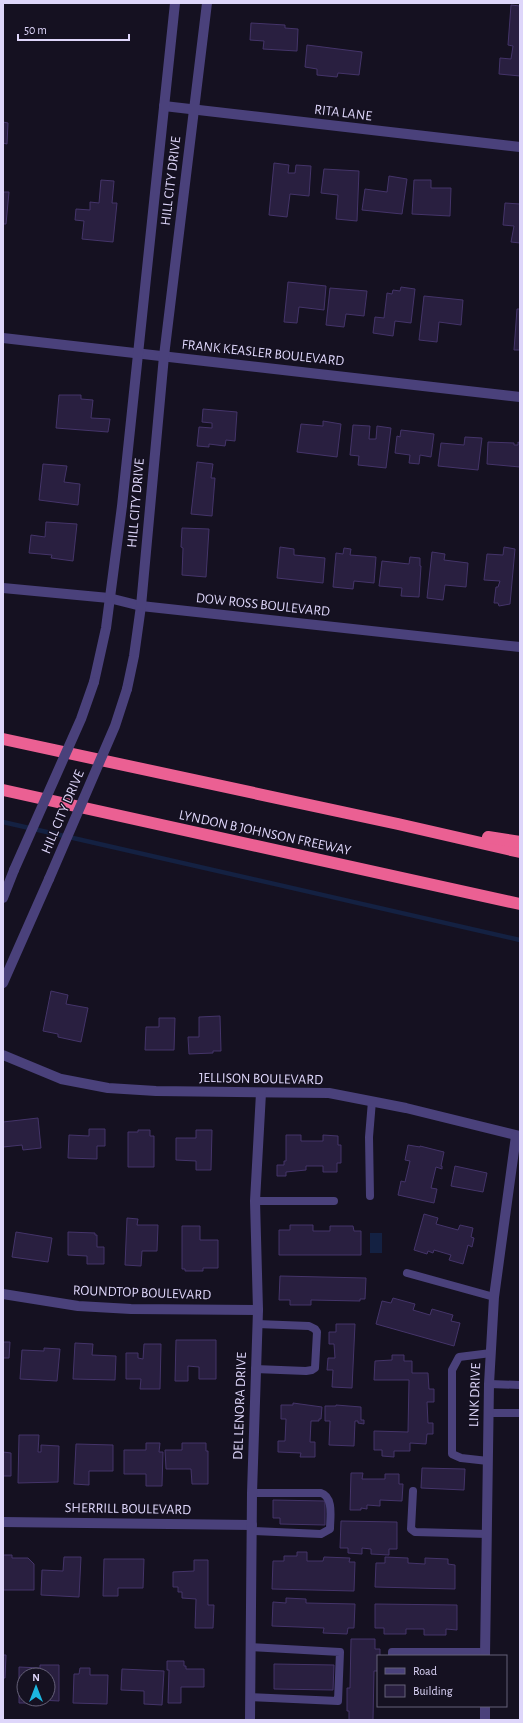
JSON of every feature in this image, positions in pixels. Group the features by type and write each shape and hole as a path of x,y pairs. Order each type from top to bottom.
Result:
{"highway":[{"path":"3,739 398,824 520,852"},
{"name":"LYNDON B JOHNSON FREEWAY","path":"3,790 520,904"},
{"path":"398,824 520,842"},
{"path":"426,884 520,912"}],"street":[{"name":"HILL CITY DRIVE","path":"3,898 81,719 94,682 106,628 122,506 174,3"},
{"name":"HILL CITY DRIVE","path":"3,983 115,726 127,689 134,656 141,606 164,356 207,3"},
{"name":"RITA LANE","path":"164,106 520,147"},
{"name":"FRANK KEASLER BOULEVARD","path":"3,338 520,397"},
{"name":"DOW ROSS BOULEVARD","path":"3,588 109,598 141,606 520,647"},
{"name":"JELLISON BOULEVARD","path":"3,1055 61,1079 108,1088 156,1091 329,1093 406,1108 518,1136"},
{"name":"DEL LENORA DRIVE","path":"250,1720 252,1493 258,1310 255,1202 261,1093"},
{"name":"LINK DRIVE","path":"485,1654 488,1413 494,1297 518,1136"},
{"name":"ROUNDTOP BOULEVARD","path":"3,1294 78,1306 131,1309 258,1310"},
{"name":"SHERRILL BOULEVARD","path":"3,1522 252,1528"},
{"path":"484,1720 485,1707"}],"lane":[{"path":"370,1196 368,1137 372,1101"},
{"path":"255,1202 334,1202"},
{"path":"407,1273 494,1297"},
{"path":"255,1369 312,1370 315,1368 317,1332 309,1326 257,1324"},
{"path":"488,1461 461,1458 452,1454 452,1370 459,1357 491,1353"},
{"path":"489,1384 520,1385"},
{"path":"488,1413 520,1413"},
{"path":"413,1491 412,1529 415,1532 487,1534"},
{"path":"252,1493 321,1493 325,1494 328,1499 331,1512 330,1529 321,1534 252,1528"},
{"path":"251,1647 340,1652 338,1701 251,1697"},
{"path":"392,1655 392,1652 485,1654"}],"water":[{"path":"370,1233 382,1233 382,1253 370,1253"}],"building":[{"path":"511,5 520,6 520,76 499,74 500,58 511,59 513,46 508,45"},
{"path":"251,23 285,25 285,28 298,29 297,51 263,49 264,41 250,40"},
{"path":"307,45 362,52 359,75 338,73 337,77 317,75 317,69 305,67"},
{"path":"3,122 8,123 7,144 3,143"},
{"path":"274,163 289,165 288,173 295,173 296,165 311,166 309,196 290,194 287,217 269,215"},
{"path":"324,169 359,171 357,221 336,219 338,195 321,193"},
{"path":"389,176 407,179 402,214 362,210 365,189 387,192"},
{"path":"101,180 114,181 112,203 117,203 113,242 82,239 84,221 75,220 76,209 90,210 90,202 99,203"},
{"path":"414,180 431,180 431,188 451,188 450,216 412,214"},
{"path":"3,192 9,192 6,224 3,224"},
{"path":"505,203 520,204 520,243 511,242 514,226 503,225"},
{"path":"288,282 326,286 324,310 299,307 297,323 284,322"},
{"path":"401,287 415,289 411,323 395,321 393,336 373,333 375,317 384,318 387,293 392,294 393,290 400,291"},
{"path":"330,288 367,291 364,316 346,314 344,327 326,325"},
{"path":"424,296 463,300 461,325 439,322 437,342 419,340"},
{"path":"517,309 520,309 520,350 514,350"},
{"path":"59,395 81,395 81,399 93,400 91,418 110,419 108,432 56,428"},
{"path":"203,409 237,412 235,441 226,440 225,446 209,444 209,447 197,446 199,427 212,428 212,423 202,422"},
{"path":"323,421 341,424 337,457 297,452 301,424 323,426"},
{"path":"353,425 370,426 369,439 376,439 377,426 391,428 386,468 358,465 359,456 350,455"},
{"path":"401,430 434,434 431,457 420,455 419,464 409,463 410,455 395,453 397,436 400,437"},
{"path":"465,437 482,438 478,470 438,466 441,443 464,445"},
{"path":"488,442 514,443 514,445 518,445 518,442 520,443 520,467 487,464"},
{"path":"197,462 213,464 211,478 215,478 212,516 191,514"},
{"path":"43,464 67,466 64,482 80,484 78,505 39,500"},
{"path":"46,522 77,524 73,561 51,558 52,555 29,553 31,535 45,537"},
{"path":"182,528 209,529 206,577 182,575"},
{"path":"280,547 294,549 294,555 325,558 323,583 277,578"},
{"path":"504,547 515,549 510,604 499,606 498,603 494,603 496,587 498,587 500,581 484,580 487,554 503,555"},
{"path":"344,548 351,549 350,555 376,557 374,583 354,581 353,589 333,587 336,553 343,554"},
{"path":"432,552 445,554 444,560 468,563 466,587 445,585 443,600 427,598"},
{"path":"410,557 420,558 421,566 419,597 401,596 402,588 379,586 382,561 409,564"},
{"path":"51,991 68,995 66,1004 88,1008 81,1042 58,1037 58,1034 43,1031"},
{"path":"220,1016 221,1051 213,1051 213,1053 189,1054 188,1037 199,1037 199,1017"},
{"path":"159,1018 175,1018 174,1050 145,1050 146,1027 159,1027"},
{"path":"38,1118 41,1148 23,1150 22,1145 3,1147 3,1122"},
{"path":"89,1129 105,1129 105,1146 97,1146 97,1159 68,1158 69,1135 89,1136"},
{"path":"138,1130 150,1130 150,1136 154,1136 154,1167 128,1167 128,1132 138,1132"},
{"path":"196,1130 212,1130 211,1170 196,1170 196,1161 176,1160 176,1138 196,1138"},
{"path":"286,1135 301,1135 301,1141 323,1141 323,1135 338,1136 338,1145 341,1145 341,1163 337,1163 337,1172 323,1172 323,1166 306,1166 306,1170 286,1172 286,1176 277,1176 277,1165 284,1165 284,1161 286,1161"},
{"path":"408,1145 420,1146 444,1152 441,1166 442,1169 436,1167 431,1188 437,1189 434,1203 398,1195 401,1181 405,1182 410,1161 405,1160"},
{"path":"455,1166 487,1173 483,1192 451,1186"},
{"path":"424,1214 438,1218 436,1224 458,1230 460,1225 473,1228 471,1237 474,1238 472,1247 468,1245 463,1264 449,1260 451,1255 434,1250 433,1253 428,1251 427,1254 414,1250"},
{"path":"127,1218 138,1219 137,1225 158,1225 157,1251 142,1251 141,1266 125,1265"},
{"path":"290,1225 313,1225 313,1231 330,1231 330,1226 353,1226 354,1231 361,1231 361,1255 279,1255 279,1230 290,1230"},
{"path":"182,1226 200,1226 200,1240 218,1240 218,1268 203,1268 203,1271 185,1271 185,1269 182,1269"},
{"path":"16,1232 52,1238 48,1262 12,1257"},
{"path":"68,1232 95,1233 95,1235 97,1235 97,1247 104,1247 104,1264 87,1264 87,1256 68,1255"},
{"path":"280,1276 366,1278 365,1299 360,1299 360,1301 311,1300 311,1305 290,1305 290,1300 279,1300"},
{"path":"393,1298 415,1304 413,1310 430,1315 432,1309 453,1315 451,1321 460,1323 454,1346 376,1324 382,1301 391,1303"},
{"path":"336,1324 355,1324 352,1388 332,1387 333,1370 327,1370 328,1358 335,1358 334,1344 329,1344 329,1332 336,1332"},
{"path":"176,1340 216,1340 216,1379 199,1379 199,1367 188,1366 188,1381 175,1381"},
{"path":"3,1342 10,1342 9,1358 3,1358"},
{"path":"75,1343 93,1344 92,1355 116,1356 115,1380 73,1379"},
{"path":"144,1344 161,1344 160,1389 140,1389 141,1379 126,1379 126,1353 138,1353 138,1358 143,1359"},
{"path":"44,1348 60,1349 57,1381 20,1379 22,1350 44,1351"},
{"path":"392,1355 404,1355 404,1361 412,1361 412,1373 428,1373 429,1389 434,1389 434,1402 427,1402 428,1423 433,1423 433,1434 427,1434 426,1444 410,1443 410,1451 394,1451 394,1457 382,1456 382,1450 374,1450 374,1431 408,1432 409,1380 374,1380 375,1361 392,1360"},
{"path":"293,1403 322,1407 321,1419 319,1419 319,1421 311,1421 310,1442 315,1442 315,1457 300,1457 301,1453 278,1452 278,1441 285,1441 286,1419 281,1419 281,1405 293,1405"},
{"path":"336,1405 361,1407 361,1420 364,1420 364,1424 355,1421 354,1446 329,1445 330,1421 325,1421 325,1406"},
{"path":"19,1435 39,1435 38,1452 41,1452 41,1445 59,1446 58,1482 18,1483"},
{"path":"146,1443 160,1443 159,1452 163,1452 162,1486 146,1486 146,1474 124,1474 124,1450 146,1450"},
{"path":"182,1443 206,1443 206,1451 208,1451 208,1484 192,1484 191,1469 166,1469 165,1450 182,1450"},
{"path":"76,1444 113,1445 113,1471 89,1471 89,1485 74,1484"},
{"path":"3,1452 11,1453 11,1476 3,1476"},
{"path":"422,1468 465,1469 464,1490 421,1488"},
{"path":"351,1473 363,1473 362,1479 385,1479 385,1474 399,1474 399,1484 403,1484 402,1501 380,1500 380,1506 367,1505 367,1509 361,1508 361,1510 350,1510"},
{"path":"273,1500 325,1501 325,1525 280,1524 280,1518 273,1518"},
{"path":"341,1521 397,1522 397,1549 389,1549 389,1555 371,1554 371,1549 362,1548 362,1554 348,1553 348,1548 340,1548"},
{"path":"297,1552 307,1552 307,1561 323,1561 324,1557 350,1558 349,1562 355,1562 354,1591 272,1589 273,1561 284,1561 284,1556 297,1556"},
{"path":"3,1555 12,1555 12,1558 28,1558 34,1564 34,1590 3,1590"},
{"path":"64,1557 81,1557 79,1597 41,1595 42,1570 63,1571"},
{"path":"385,1557 408,1558 408,1563 425,1564 425,1558 448,1559 448,1564 455,1565 455,1589 375,1587 376,1563 385,1563"},
{"path":"104,1559 144,1559 143,1588 118,1588 118,1596 103,1596"},
{"path":"194,1560 208,1560 208,1605 214,1605 213,1628 195,1628 196,1599 182,1598 182,1592 178,1592 178,1587 173,1587 173,1572 194,1571"},
{"path":"286,1598 306,1599 306,1603 355,1604 354,1628 348,1628 347,1634 323,1633 324,1628 272,1626 273,1602 286,1603"},
{"path":"375,1604 457,1605 457,1630 446,1629 446,1635 424,1635 424,1629 406,1629 406,1634 384,1634 384,1628 375,1628"},
{"path":"351,1639 375,1639 375,1649 380,1649 380,1655 377,1655 377,1671 374,1671 373,1720 349,1720 349,1711 347,1711 347,1688 350,1688"},
{"path":"3,1655 6,1655 5,1678 3,1678"},
{"path":"167,1661 184,1661 184,1666 186,1666 186,1669 204,1669 204,1687 181,1687 181,1703 168,1703 169,1670 167,1670"},
{"path":"274,1664 334,1665 333,1690 274,1689"},
{"path":"40,1665 59,1665 59,1701 56,1701 56,1667 40,1667"},
{"path":"80,1668 90,1668 90,1675 108,1675 107,1704 73,1703 74,1674 79,1674"},
{"path":"122,1669 164,1671 162,1705 144,1704 144,1691 121,1690"}],"waterway":[{"path":"3,822 520,940"}]}
